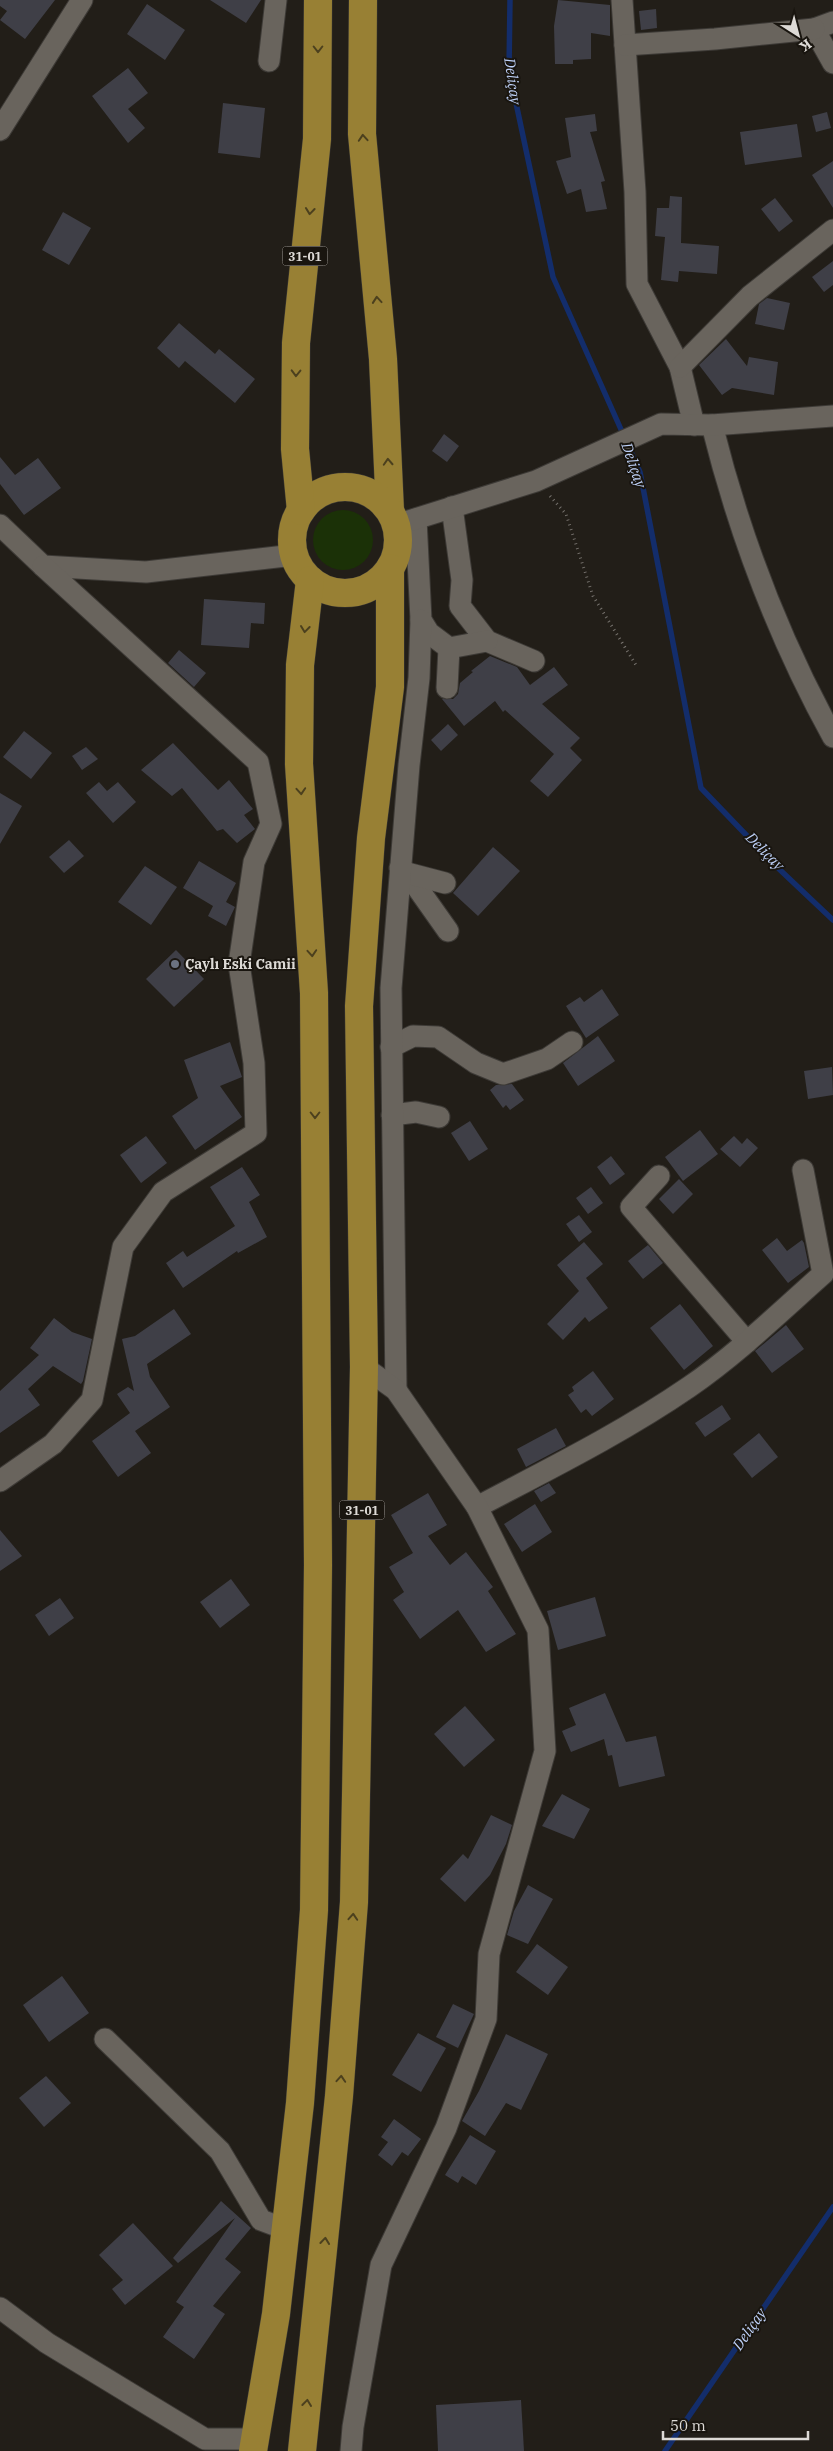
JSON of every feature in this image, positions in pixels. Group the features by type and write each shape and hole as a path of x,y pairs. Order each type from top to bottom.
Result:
{"highway":[{"name":"31-01","path":"300,511 295,450 296,344 318,139 318,0"},
{"path":"363,0 362,134 382,359 401,518 398,547 390,568 380,580 368,588 353,593 330,591 310,580 300,569 294,555 292,540 294,525 300,511 310,500 323,492 338,487 353,487 368,491 401,518"},
{"name":"31-01","path":"302,2451 340,2096 354,1902 364,1367 358,1006 371,838 390,687 390,568"},
{"path":"254,2445 276,2314 300,2103 314,1910 318,1565 314,993 299,764 300,665 310,580"}],"street":[{"path":"0,130 82,0"},
{"path":"269,61 276,0"},
{"path":"622,0 635,192 637,284 680,367 734,506 777,625 806,688 833,737"},
{"path":"625,45 715,39 824,26 833,63"},
{"path":"680,367 750,296 833,230"},
{"path":"396,1390 391,988 403,871 408,765 419,678 421,620 401,518 452,507 536,481 661,424 703,425 833,416"},
{"path":"452,507 462,580 460,606 487,640 534,661"},
{"path":"0,525 258,762 271,824 254,862 239,964 254,1063 256,1133 163,1192 122,1247 92,1400 53,1444 0,1481"},
{"path":"43,566 146,572 294,555"},
{"path":"421,620 429,633 449,648 487,640"},
{"path":"447,688 449,648"},
{"path":"403,871 445,883"},
{"path":"403,871 448,932"},
{"path":"391,1047 414,1036 438,1037 476,1063 503,1074 547,1059 572,1042"},
{"path":"392,1115 416,1112 439,1117"},
{"path":"477,1507 618,1433 690,1387 747,1342 823,1274 803,1170"},
{"path":"659,1176 631,1207 747,1342"},
{"path":"351,2451 353,2427 381,2265 446,2128 486,2019 489,1954 545,1751 538,1630 477,1507 396,1390 364,1367"},
{"path":"104,2039 220,2150 261,2220 285,2229"},
{"path":"0,2308 47,2343 205,2439 254,2445"}],"path":[{"path":"536,481 566,514 593,596 636,665"}],"green space":[{"path":"343,510 360,515 368,523 373,540 368,557 360,565 343,570 326,565 318,557 313,540 318,523 326,515"}],"building":[{"path":"0,0 55,0 25,39 0,20 7,11 0,6"},
{"path":"210,0 261,0 246,23"},
{"path":"558,0 610,5 610,36 591,33 591,59 573,60 573,64 555,64 554,26"},
{"path":"147,4 185,30 165,60 127,34"},
{"path":"656,9 657,28 641,30 639,11"},
{"path":"128,68 148,93 128,109 145,128 128,143 92,96"},
{"path":"223,103 265,108 260,158 218,153"},
{"path":"827,112 831,128 816,132 812,116"},
{"path":"595,114 597,131 590,132 605,181 601,182 607,209 586,212 581,189 567,194 556,161 571,157 565,118"},
{"path":"797,124 802,157 745,165 740,132"},
{"path":"833,161 833,208 812,175"},
{"path":"670,196 682,197 681,243 719,246 717,274 679,271 678,282 661,280 665,237 655,236 657,208 669,208"},
{"path":"775,198 793,221 779,232 761,209"},
{"path":"63,212 91,228 69,265 42,250"},
{"path":"833,261 833,285 824,292 812,277"},
{"path":"767,298 790,303 784,330 755,324 759,304"},
{"path":"179,323 215,354 219,349 255,379 235,403 185,361 179,368 157,348"},
{"path":"726,339 747,366 749,357 778,362 774,395 732,388 722,395 699,365"},
{"path":"444,434 459,446 447,462 432,451"},
{"path":"0,457 15,475 38,458 61,488 24,515 0,484"},
{"path":"204,599 265,603 264,624 251,623 249,648 201,645"},
{"path":"179,650 206,673 194,687 168,663"},
{"path":"490,656 517,667 530,685 554,667 568,685 542,704 580,738 570,748 582,760 548,797 530,781 554,754 505,710 503,712 495,701 464,726 442,699 453,699 458,694 460,683 473,672 471,671"},
{"path":"448,724 458,735 441,751 431,740"},
{"path":"24,731 52,753 31,779 3,757"},
{"path":"173,743 218,790 229,780 253,809 244,815 255,829 237,843 223,829 217,831 182,788 172,796 141,770"},
{"path":"86,747 98,759 82,770 72,756"},
{"path":"99,782 107,791 118,782 136,802 113,823 86,793"},
{"path":"0,793 22,806 0,844"},
{"path":"69,840 84,856 64,873 49,857"},
{"path":"493,847 520,871 478,916 453,893"},
{"path":"199,861 236,883 226,902 235,907 226,926 208,916 213,906 183,888"},
{"path":"145,866 177,887 151,925 118,902"},
{"name":"Çaylı Eski Camii","path":"176,950 204,979 174,1007 146,979"},
{"path":"602,989 619,1015 586,1038 566,1006 580,997 584,1002"},
{"path":"598,1036 615,1061 578,1086 563,1063"},
{"path":"230,1042 242,1077 220,1086 242,1117 195,1150 172,1116 198,1098 184,1060"},
{"path":"832,1067 833,1095 808,1099 804,1071"},
{"path":"512,1084 524,1100 510,1110 506,1105 503,1108 490,1090 496,1085"},
{"path":"470,1121 488,1149 469,1161 451,1133"},
{"path":"700,1130 718,1154 683,1181 665,1157"},
{"path":"146,1136 167,1163 141,1183 120,1155"},
{"path":"734,1136 742,1144 747,1138 758,1148 740,1167 720,1149"},
{"path":"611,1156 625,1174 610,1185 597,1167"},
{"path":"242,1167 260,1195 249,1202 267,1237 238,1253 237,1251 183,1288 166,1263 183,1251 187,1257 235,1226 210,1187"},
{"path":"679,1179 693,1194 673,1214 659,1199"},
{"path":"591,1187 603,1203 588,1214 576,1198"},
{"path":"579,1215 592,1232 579,1242 566,1224"},
{"path":"777,1238 787,1251 802,1240 804,1243 809,1267 788,1283 762,1250"},
{"path":"584,1242 603,1264 586,1278 608,1308 589,1322 585,1317 563,1340 547,1324 579,1291 557,1265"},
{"path":"648,1245 663,1263 643,1279 628,1261"},
{"path":"680,1304 713,1346 684,1370 650,1328"},
{"path":"174,1309 191,1334 147,1364 150,1377 170,1407 135,1431 151,1453 118,1477 92,1441 130,1413 117,1394 128,1387 134,1391 122,1339 135,1336"},
{"path":"54,1318 72,1332 92,1339 83,1381 81,1384 53,1366 28,1389 40,1405 0,1433 0,1391 39,1355 30,1348"},
{"path":"786,1325 804,1349 772,1373 755,1351"},
{"path":"593,1371 614,1399 592,1416 586,1409 581,1413 568,1395 574,1391 572,1387"},
{"path":"722,1405 731,1419 705,1437 695,1423"},
{"path":"556,1428 566,1446 526,1467 517,1449"},
{"path":"759,1433 778,1457 752,1478 733,1454"},
{"path":"549,1483 556,1493 541,1502 534,1491"},
{"path":"428,1493 447,1525 428,1536 450,1565 466,1552 493,1587 488,1591 516,1634 486,1652 458,1610 420,1639 393,1600 404,1592 389,1567 413,1553 391,1515"},
{"path":"535,1504 552,1532 522,1552 504,1524"},
{"path":"0,1530 22,1556 0,1571"},
{"path":"231,1579 250,1605 220,1628 200,1602"},
{"path":"595,1597 606,1636 558,1650 547,1611"},
{"path":"60,1598 74,1618 49,1636 35,1615"},
{"path":"605,1693 626,1742 656,1736 665,1776 619,1787 612,1755 608,1756 604,1739 571,1752 562,1731 576,1725 569,1708"},
{"path":"465,1706 495,1740 464,1767 434,1734"},
{"path":"562,1794 590,1809 574,1839 542,1826"},
{"path":"491,1815 512,1825 506,1844 490,1875 465,1902 440,1879 463,1854 468,1859"},
{"path":"528,1885 553,1899 528,1944 507,1935 514,1911"},
{"path":"537,1944 568,1967 548,1995 516,1972"},
{"path":"62,1976 89,2013 49,2042 23,2005"},
{"path":"453,2004 474,2014 458,2048 436,2037"},
{"path":"418,2033 446,2048 421,2092 392,2075"},
{"path":"506,2034 548,2054 521,2110 506,2103 485,2136 462,2121 479,2091"},
{"path":"46,2076 71,2103 44,2127 19,2098"},
{"path":"394,2119 421,2139 408,2156 402,2152 392,2166 378,2155 388,2142 381,2137"},
{"path":"470,2135 496,2151 476,2185 462,2176 458,2183 445,2175"},
{"path":"221,2201 251,2228 225,2259 241,2272 213,2306 225,2314 194,2359 163,2337 184,2307 176,2302 235,2218 178,2263 173,2258"},
{"path":"133,2223 173,2266 125,2305 112,2289 123,2280 99,2255"},
{"path":"521,2400 524,2451 438,2451 436,2405"}],"waterway":[{"name":"Deliçay","path":"510,0 509,70 553,277 640,472 701,788 778,868 833,920"},
{"name":"Deliçay","path":"665,2451 833,2207"}],"place":[{"name":"Çaylı Eski Camii","path":"175,964"}]}
